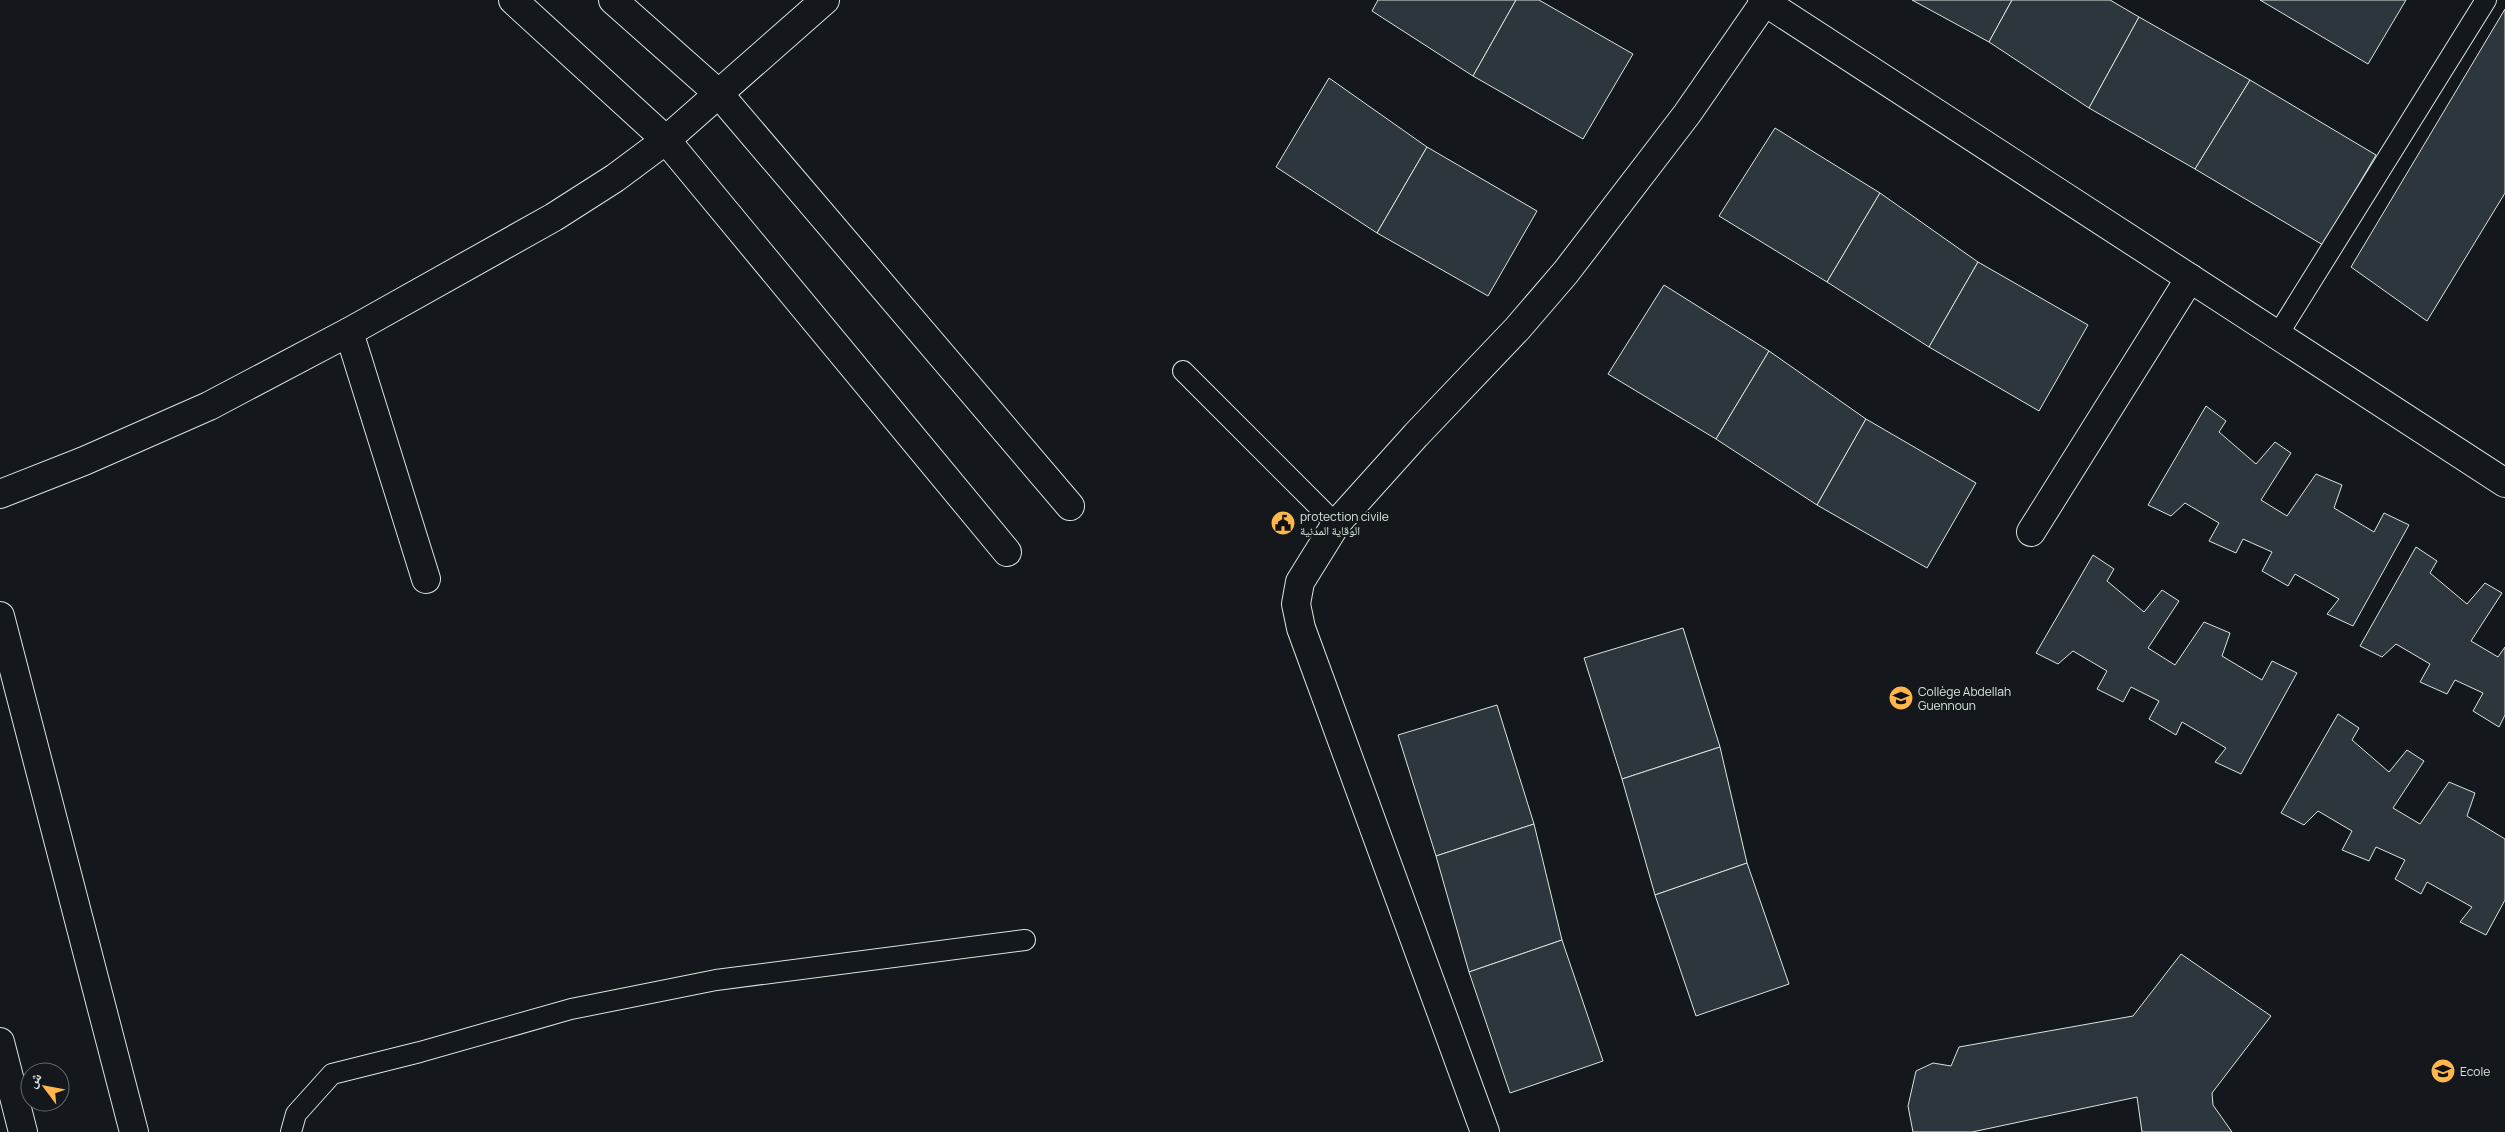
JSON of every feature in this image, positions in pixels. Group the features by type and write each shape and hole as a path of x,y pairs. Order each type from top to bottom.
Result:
{"street":[{"path":"513,0 666,140 1006,552"},
{"path":"613,0 719,94 1070,506"},
{"path":"0,494 84,461 209,406 349,332 554,217 615,178 666,140 824,0"},
{"path":"1485,1132 1301,628 1296,604 1300,582 1336,524 1566,272 1687,114 1764,1 2505,483"},
{"path":"2031,532 2190,278"},
{"path":"349,332 426,579"},
{"path":"0,616 134,1132"},
{"path":"0,1042 23,1132"}],"lane":[{"path":"2277,336 2486,0"},
{"path":"1183,370 1336,524"},
{"path":"291,1132 296,1114 332,1074 420,1052 572,1009 716,980 1025,940"}],"building":[{"path":"1378,0 1516,0 1473,76 1372,11"},
{"path":"1516,0 1539,0 1633,54 1583,139 1473,76"},
{"path":"1912,0 2012,0 1989,42"},
{"path":"2012,0 2110,0 2139,17 2089,108 1989,42"},
{"path":"2260,0 2406,0 2368,64"},
{"path":"2505,9 2505,193 2427,321 2351,267"},
{"path":"2139,17 2250,80 2195,169 2089,108"},
{"path":"1329,78 1427,147 1377,233 1276,167"},
{"path":"2250,80 2376,155 2323,245 2195,169"},
{"path":"1775,128 1880,193 1827,282 1719,216"},
{"path":"1427,147 1537,211 1488,296 1377,233"},
{"path":"1880,193 1978,262 1929,347 1827,282"},
{"path":"1978,262 2088,325 2039,411 1929,347"},
{"path":"1664,285 1769,351 1716,439 1608,374"},
{"path":"1769,351 1866,419 1817,505 1716,439"},
{"path":"2206,406 2226,421 2219,432 2256,464 2275,442 2291,453 2261,500 2287,516 2316,474 2342,485 2334,508 2374,532 2384,513 2409,525 2353,626 2327,614 2339,599 2295,574 2288,586 2262,571 2272,552 2243,539 2236,553 2209,541 2219,523 2185,503 2171,516 2148,505"},
{"path":"1866,419 1976,483 1927,568 1817,505"},
{"path":"2416,547 2437,561 2430,573 2467,604 2485,583 2502,593 2471,641 2498,657 2505,647 2505,715 2499,727 2473,711 2483,693 2455,680 2447,694 2420,682 2430,664 2396,644 2382,657 2360,646"},
{"path":"2093,555 2114,569 2107,581 2144,612 2162,590 2179,601 2148,648 2175,665 2204,622 2230,633 2222,656 2262,680 2272,661 2297,673 2241,774 2215,762 2226,748 2182,722 2176,735 2149,719 2159,701 2131,687 2123,702 2097,689 2107,671 2073,651 2058,664 2036,653"},
{"path":"1683,628 1720,747 1622,779 1584,658"},
{"path":"1497,705 1534,824 1436,856 1398,735"},
{"path":"2338,714 2359,728 2352,740 2389,772 2407,750 2424,761 2393,808 2420,824 2449,782 2475,793 2467,816 2505,839 2505,900 2486,935 2460,922 2472,907 2427,882 2421,894 2395,879 2405,860 2376,847 2369,861 2342,850 2352,831 2318,811 2304,825 2281,813"},
{"path":"1720,747 1747,863 1655,895 1622,779"},
{"path":"1534,824 1562,940 1469,972 1436,856"},
{"path":"1747,863 1789,984 1696,1016 1655,895"},
{"path":"1562,940 1603,1061 1510,1093 1469,972"},
{"path":"2181,954 2271,1016 2212,1093 2213,1105 2232,1132 2142,1132 2137,1097 1972,1132 1913,1132 1908,1106 1916,1071 1933,1063 1951,1066 1959,1047 2133,1016"}],"place":[{"name":"protection civile الوقاية المدنية","path":"1283,523"},
{"name":"Collège Abdellah Guennoun","path":"1901,698"},
{"name":"Ecole","path":"2443,1071"}]}
